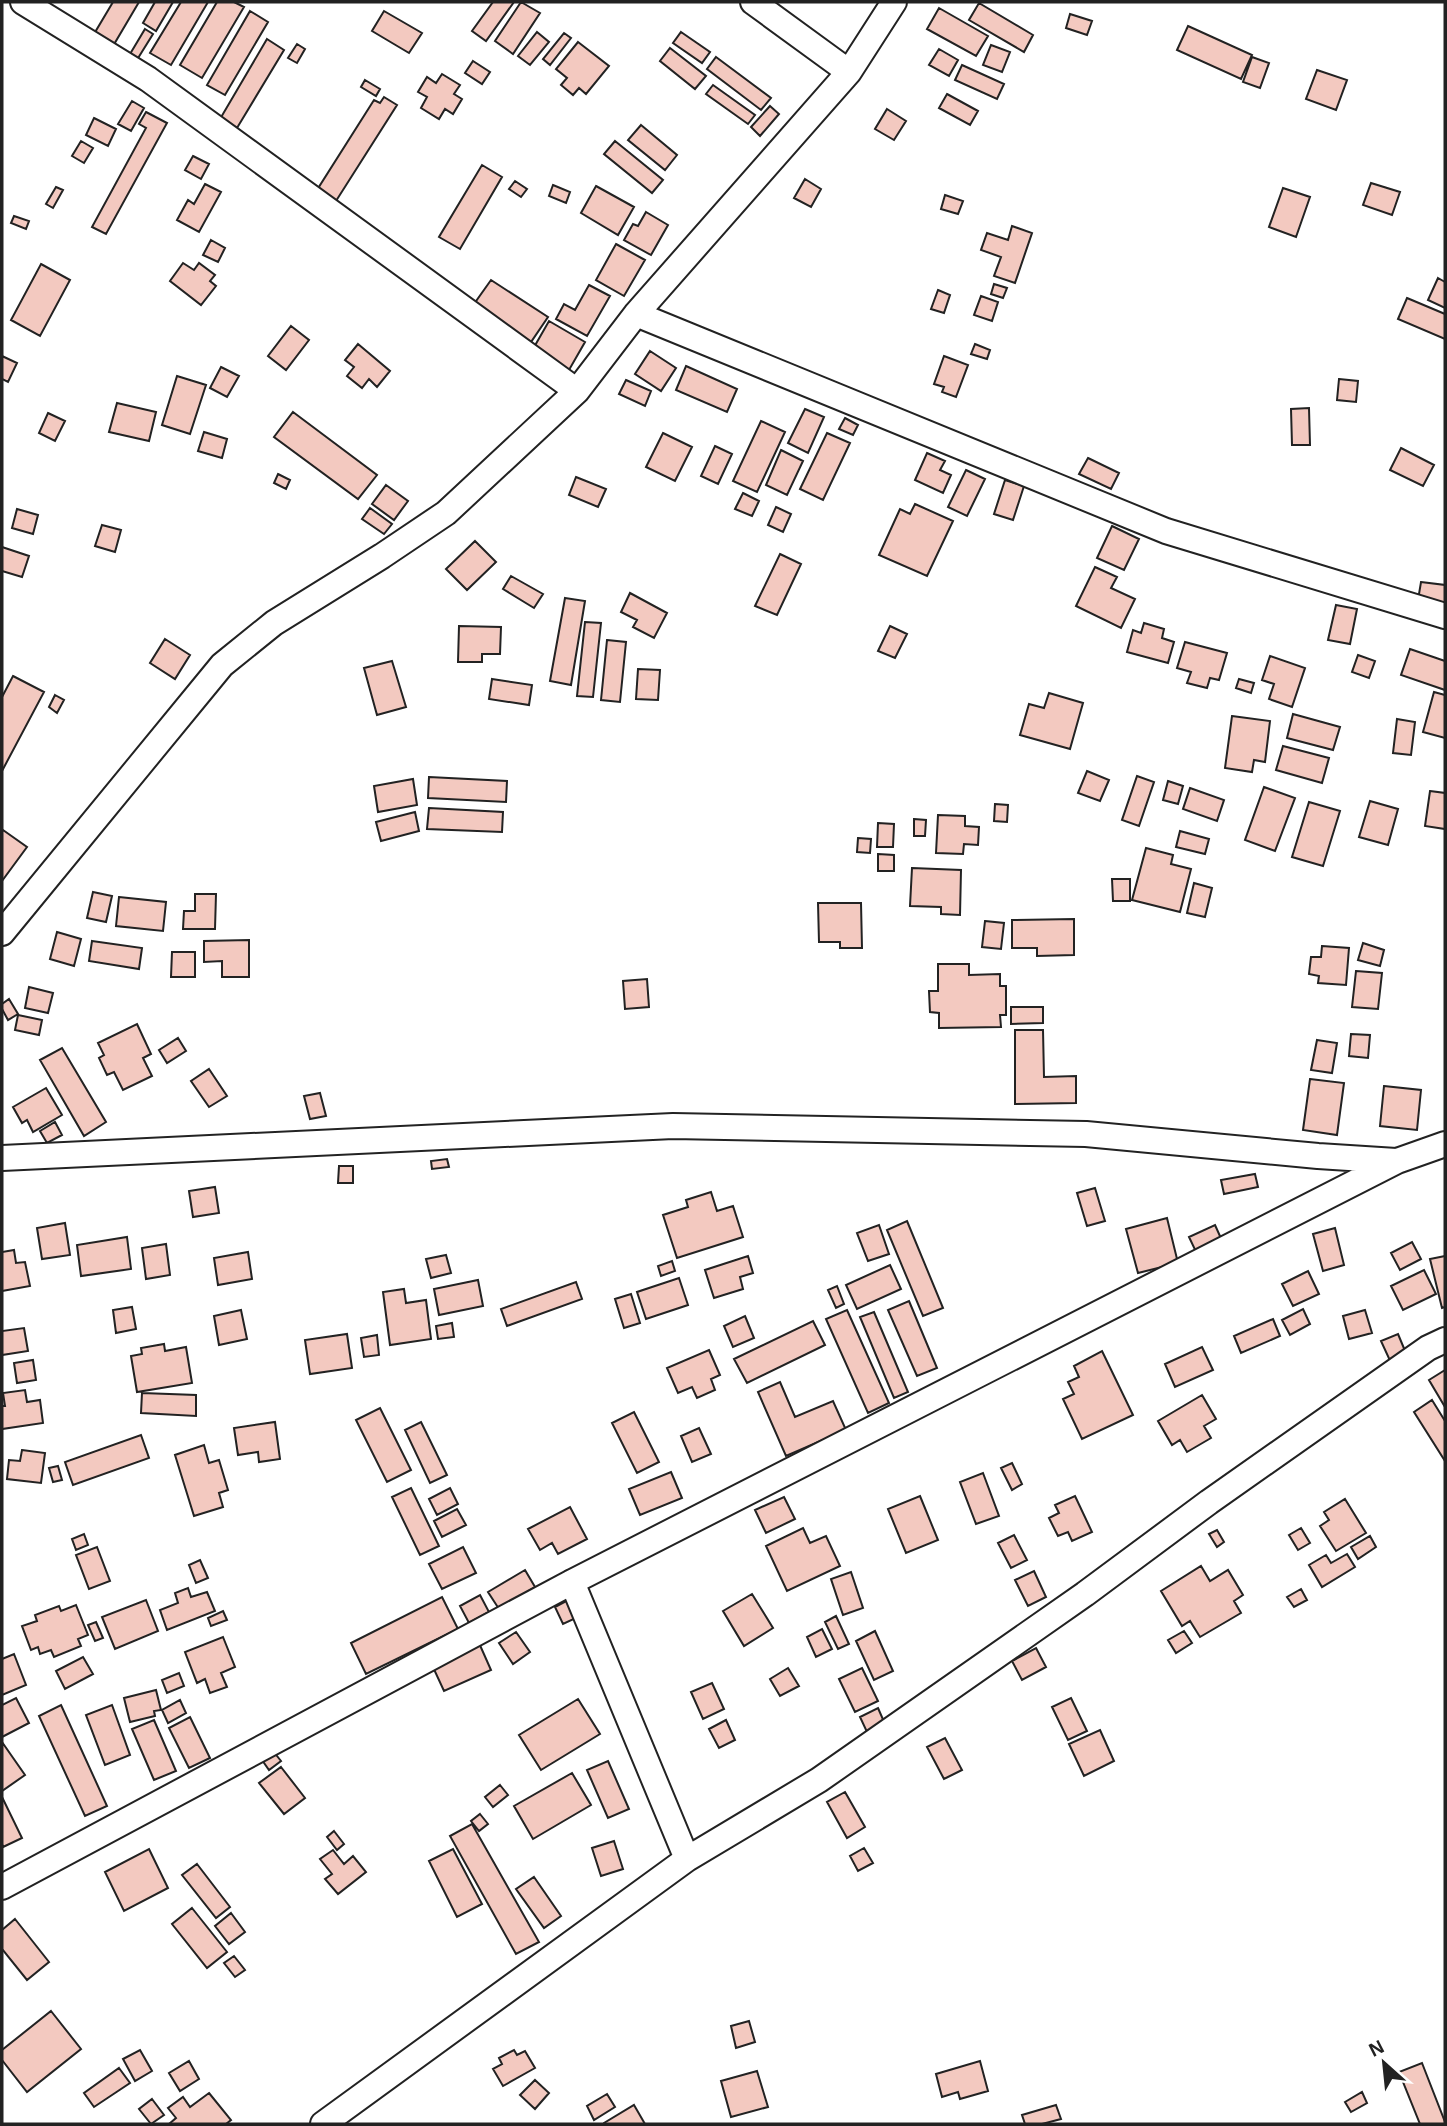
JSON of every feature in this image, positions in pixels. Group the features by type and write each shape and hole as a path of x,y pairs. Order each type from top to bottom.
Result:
{"street":[{"path":"23,2 148,79 577,391"},
{"path":"753,2 849,72"},
{"path":"2,933 222,665 274,623 446,513 577,391 636,314 849,72 894,2"},
{"path":"636,314 1166,531 1445,616"},
{"path":"2,1158 673,1126 1086,1134 1397,1161"},
{"path":"2,1887 572,1582 1397,1161 1445,1144"},
{"path":"323,2124 687,1859 819,1780 1085,1594 1209,1502 1417,1356 1445,1340"},
{"path":"572,1582 687,1859"}],"building":[{"path":"113,2 139,2 113,46 94,34"},
{"path":"155,2 173,2 156,31 143,23"},
{"path":"181,2 208,2 171,65 150,53"},
{"path":"217,2 234,2 244,7 202,78 180,65"},
{"path":"493,2 514,2 486,41 472,31"},
{"path":"521,2 540,13 513,54 495,41"},
{"path":"979,3 1033,35 1024,52 969,20"},
{"path":"939,8 988,36 976,56 927,29"},
{"path":"250,11 268,22 225,95 207,85"},
{"path":"384,11 422,33 409,53 372,31"},
{"path":"1070,14 1092,21 1087,35 1066,28"},
{"path":"1188,26 1252,55 1241,79 1177,50"},
{"path":"145,29 153,34 135,63 127,59"},
{"path":"537,32 549,42 530,65 518,56"},
{"path":"681,32 710,52 702,63 673,43"},
{"path":"564,33 571,38 550,65 543,59"},
{"path":"267,39 284,50 237,128 220,119"},
{"path":"578,42 609,66 586,94 579,88 573,95 561,85 567,78 556,69"},
{"path":"297,44 305,49 297,63 288,58"},
{"path":"991,45 1010,52 1002,72 983,65"},
{"path":"670,48 706,76 695,89 660,61"},
{"path":"939,49 958,60 949,76 929,65"},
{"path":"716,57 771,98 761,110 707,69"},
{"path":"1252,57 1269,63 1260,88 1243,82"},
{"path":"473,61 490,72 482,84 465,73"},
{"path":"962,65 1004,84 997,99 955,80"},
{"path":"1317,70 1347,80 1336,110 1306,99"},
{"path":"442,74 460,85 454,94 462,99 453,114 445,109 439,119 421,108 427,97 418,92 427,77 436,83"},
{"path":"365,80 380,89 376,96 361,87"},
{"path":"713,85 755,115 748,124 706,94"},
{"path":"947,94 978,111 970,125 939,108"},
{"path":"384,97 397,105 336,201 317,190 374,100 380,103"},
{"path":"132,101 144,108 131,131 118,124"},
{"path":"770,106 779,114 760,136 751,127"},
{"path":"887,109 906,121 894,140 875,129"},
{"path":"146,112 167,123 106,234 92,227 146,128 139,124"},
{"path":"94,118 116,129 108,146 86,135"},
{"path":"641,125 677,155 665,170 628,140"},
{"path":"81,141 93,148 84,163 72,156"},
{"path":"615,141 663,180 652,193 604,154"},
{"path":"193,156 209,164 201,179 185,170"},
{"path":"482,165 502,177 460,249 439,237"},
{"path":"805,179 821,189 811,207 794,198"},
{"path":"515,181 527,189 521,197 509,189"},
{"path":"1371,183 1400,192 1392,215 1363,205"},
{"path":"205,184 221,192 199,232 177,220 188,200 194,204"},
{"path":"553,185 570,192 566,203 549,196"},
{"path":"596,186 634,207 618,235 581,213"},
{"path":"56,187 63,190 53,208 46,204"},
{"path":"1283,188 1310,197 1296,237 1269,227"},
{"path":"945,195 963,201 958,214 941,209"},
{"path":"646,212 668,225 651,255 624,240 633,224 638,226"},
{"path":"14,216 29,221 26,229 11,223"},
{"path":"1012,226 1032,233 1015,283 994,276 1001,257 981,250 987,233 1008,240"},
{"path":"211,240 225,248 218,262 203,255"},
{"path":"616,244 645,260 624,296 596,280"},
{"path":"183,263 194,270 199,263 215,275 210,281 216,286 201,305 170,281"},
{"path":"41,264 70,280 40,336 11,320"},
{"path":"1438,278 1445,282 1445,308 1428,300"},
{"path":"491,280 548,317 531,342 474,304"},
{"path":"994,284 1007,288 1003,298 991,294"},
{"path":"589,285 610,296 587,336 556,319 564,304 575,310"},
{"path":"938,290 950,295 944,313 931,309"},
{"path":"981,296 998,302 992,321 974,315"},
{"path":"1407,298 1445,314 1445,339 1398,319"},
{"path":"549,321 585,342 569,370 533,349"},
{"path":"291,326 309,340 286,370 268,356"},
{"path":"358,344 390,371 377,387 369,379 362,388 347,376 354,367 345,360"},
{"path":"975,344 990,350 987,359 971,354"},
{"path":"650,351 676,368 661,391 635,374"},
{"path":"2,356 17,363 8,382 2,379"},
{"path":"944,356 968,365 956,397 942,392 944,387 934,384"},
{"path":"686,366 737,389 727,412 676,390"},
{"path":"221,367 239,376 227,397 210,388"},
{"path":"177,376 206,385 190,434 162,425"},
{"path":"1339,379 1358,381 1356,402 1337,400"},
{"path":"626,380 651,391 645,406 619,394"},
{"path":"117,403 156,412 149,441 109,432"},
{"path":"1309,408 1310,445 1292,445 1291,409"},
{"path":"805,409 824,417 808,453 788,443"},
{"path":"293,412 377,475 358,499 274,437"},
{"path":"48,413 65,421 55,441 39,433"},
{"path":"845,418 858,425 853,435 839,429"},
{"path":"761,421 785,432 757,492 733,481"},
{"path":"204,432 227,439 222,458 198,451"},
{"path":"663,433 692,447 675,481 646,467"},
{"path":"827,433 850,443 823,500 800,489"},
{"path":"715,446 732,454 718,484 701,476"},
{"path":"1401,448 1434,465 1423,486 1390,470"},
{"path":"781,450 803,461 787,495 766,485"},
{"path":"927,453 945,461 940,470 951,475 943,493 915,480"},
{"path":"1088,458 1119,473 1111,489 1079,474"},
{"path":"966,470 985,479 967,516 948,507"},
{"path":"278,474 290,480 286,489 274,483"},
{"path":"576,477 606,489 598,507 569,495"},
{"path":"1005,480 1024,486 1013,520 994,514"},
{"path":"386,485 408,501 394,520 372,504"},
{"path":"743,493 759,501 752,516 735,509"},
{"path":"915,504 953,521 927,576 879,555 900,509 910,514"},
{"path":"776,507 791,514 783,532 768,525"},
{"path":"370,508 392,524 384,534 362,519"},
{"path":"17,509 38,515 33,534 12,528"},
{"path":"102,525 121,530 115,552 95,546"},
{"path":"1112,526 1139,539 1124,570 1097,558"},
{"path":"475,541 496,562 467,590 446,569"},
{"path":"2,547 29,556 22,577 2,571"},
{"path":"780,554 801,564 777,615 755,606"},
{"path":"1095,567 1117,577 1111,588 1135,599 1121,628 1076,606"},
{"path":"511,576 543,594 534,608 503,589"},
{"path":"1421,582 1445,585 1445,604 1418,600"},
{"path":"630,593 667,613 654,638 633,627 637,620 621,612"},
{"path":"565,598 585,601 571,685 550,681"},
{"path":"1336,605 1357,609 1350,644 1328,640"},
{"path":"585,622 601,623 593,697 577,696"},
{"path":"1144,623 1164,629 1162,638 1174,642 1168,663 1127,652 1133,630 1141,633"},
{"path":"459,626 501,627 500,654 482,654 482,662 458,662"},
{"path":"890,626 907,634 895,658 878,651"},
{"path":"165,639 190,655 175,679 150,663"},
{"path":"607,640 626,642 620,702 601,700"},
{"path":"1185,642 1227,653 1219,680 1210,678 1207,688 1187,683 1191,672 1177,668"},
{"path":"1410,649 1445,661 1445,690 1401,675"},
{"path":"1358,655 1375,661 1369,678 1352,672"},
{"path":"1270,656 1305,668 1292,707 1269,699 1274,684 1262,680"},
{"path":"392,661 406,707 377,715 364,668"},
{"path":"638,669 660,670 658,700 636,699"},
{"path":"13,676 44,692 2,771 2,697"},
{"path":"492,679 532,685 529,705 489,699"},
{"path":"1239,679 1254,683 1251,693 1236,688"},
{"path":"1434,692 1445,695 1445,738 1423,732"},
{"path":"1049,693 1083,703 1070,749 1020,735 1029,704 1044,708"},
{"path":"55,695 64,700 57,713 49,707"},
{"path":"1293,714 1340,727 1333,750 1287,738"},
{"path":"1232,716 1270,721 1265,762 1254,760 1252,772 1225,768"},
{"path":"1397,719 1415,722 1411,755 1393,753"},
{"path":"1283,746 1329,758 1322,783 1276,770"},
{"path":"1087,771 1109,780 1100,801 1078,793"},
{"path":"1137,776 1154,782 1139,826 1122,820"},
{"path":"429,777 507,781 506,802 428,798"},
{"path":"413,779 417,805 378,812 374,786"},
{"path":"1168,781 1183,786 1178,804 1163,800"},
{"path":"1264,787 1295,798 1275,851 1245,840"},
{"path":"1190,788 1224,800 1217,821 1183,809"},
{"path":"1430,791 1445,793 1445,829 1425,826"},
{"path":"1370,801 1398,809 1388,845 1359,837"},
{"path":"1309,802 1340,811 1323,866 1292,857"},
{"path":"995,804 1008,805 1007,822 994,821"},
{"path":"429,808 503,812 502,832 427,829"},
{"path":"415,812 419,831 381,841 376,822"},
{"path":"938,815 965,816 965,826 979,827 978,845 964,844 963,854 936,853"},
{"path":"914,819 926,820 925,836 914,836"},
{"path":"878,823 894,824 893,847 877,847"},
{"path":"2,831 27,847 2,881"},
{"path":"1180,831 1209,839 1205,854 1176,847"},
{"path":"858,838 871,839 870,853 857,852"},
{"path":"1146,848 1173,855 1171,864 1191,869 1180,912 1132,900"},
{"path":"878,854 894,855 894,871 878,871"},
{"path":"912,868 961,870 960,915 941,914 941,907 910,906"},
{"path":"1112,879 1130,879 1130,901 1113,901"},
{"path":"1194,883 1212,888 1205,917 1187,913"},
{"path":"93,892 112,896 106,922 87,918"},
{"path":"195,894 216,894 215,929 183,929 184,911 195,911"},
{"path":"119,897 166,902 163,931 116,926"},
{"path":"818,903 861,903 862,948 840,948 840,942 819,942"},
{"path":"1074,919 1074,955 1037,956 1037,948 1012,948 1012,920"},
{"path":"985,921 1004,923 1001,949 982,947"},
{"path":"57,932 81,939 74,966 50,959"},
{"path":"249,940 249,977 222,977 222,961 204,962 204,941"},
{"path":"92,941 142,948 139,969 89,961"},
{"path":"1363,943 1384,950 1380,966 1358,960"},
{"path":"1322,946 1349,948 1346,985 1318,983 1319,976 1309,974 1311,957 1321,957"},
{"path":"172,952 195,952 195,977 171,977"},
{"path":"938,964 969,964 969,975 1000,974 1000,986 1006,986 1006,1015 1000,1015 1001,1027 939,1028 939,1013 930,1012 929,991 938,991"},
{"path":"1356,971 1382,973 1378,1009 1352,1007"},
{"path":"647,979 649,1007 625,1009 623,981"},
{"path":"29,987 53,993 48,1013 25,1008"},
{"path":"9,999 18,1014 8,1020 2,1004"},
{"path":"1011,1007 1043,1007 1043,1023 1011,1024"},
{"path":"18,1015 42,1020 39,1035 15,1030"},
{"path":"137,1024 151,1054 143,1058 152,1076 123,1090 114,1072 107,1075 99,1058 104,1055 98,1043"},
{"path":"1015,1030 1043,1030 1044,1077 1076,1076 1076,1103 1015,1104"},
{"path":"1351,1034 1370,1035 1368,1058 1349,1056"},
{"path":"178,1038 186,1051 167,1063 159,1050"},
{"path":"1317,1040 1337,1043 1332,1073 1311,1070"},
{"path":"62,1048 106,1122 84,1136 40,1060"},
{"path":"209,1069 227,1096 209,1107 191,1081"},
{"path":"1310,1079 1344,1083 1337,1135 1303,1130"},
{"path":"1384,1086 1421,1090 1417,1130 1380,1126"},
{"path":"46,1088 62,1115 33,1132 27,1120 22,1123 13,1107"},
{"path":"320,1093 326,1116 310,1119 304,1096"},
{"path":"55,1122 62,1135 47,1143 40,1131"},
{"path":"447,1159 449,1167 432,1169 431,1161"},
{"path":"339,1166 353,1166 353,1183 338,1183"},
{"path":"1255,1174 1258,1187 1224,1194 1221,1180"},
{"path":"215,1187 219,1213 193,1217 189,1191"},
{"path":"1095,1188 1105,1221 1087,1226 1077,1193"},
{"path":"711,1192 717,1211 733,1206 743,1237 677,1258 663,1215 688,1207 686,1200"},
{"path":"1167,1218 1178,1263 1138,1273 1126,1229"},
{"path":"907,1221 943,1308 923,1316 887,1230"},
{"path":"65,1223 70,1255 42,1259 37,1228"},
{"path":"879,1225 889,1254 868,1261 857,1233"},
{"path":"1215,1225 1224,1245 1198,1256 1189,1237"},
{"path":"1335,1228 1344,1265 1323,1271 1313,1234"},
{"path":"127,1237 131,1269 81,1276 77,1245"},
{"path":"1412,1242 1421,1259 1400,1270 1391,1253"},
{"path":"166,1244 170,1275 146,1279 142,1248"},
{"path":"14,1250 16,1263 25,1262 30,1286 2,1291 2,1252"},
{"path":"248,1252 252,1279 218,1285 214,1258"},
{"path":"446,1255 451,1273 431,1278 426,1259"},
{"path":"748,1256 753,1273 740,1277 743,1289 714,1298 705,1270"},
{"path":"1445,1256 1445,1307 1442,1308 1430,1259"},
{"path":"672,1261 675,1271 661,1276 658,1266"},
{"path":"890,1265 901,1289 857,1309 846,1285"},
{"path":"1424,1270 1436,1294 1403,1310 1391,1286"},
{"path":"1308,1271 1319,1294 1293,1306 1282,1284"},
{"path":"679,1278 688,1305 646,1319 637,1292"},
{"path":"478,1280 483,1306 439,1315 434,1289"},
{"path":"576,1282 582,1299 507,1326 501,1309"},
{"path":"837,1286 844,1304 836,1308 828,1290"},
{"path":"404,1289 406,1303 426,1300 431,1339 390,1345 383,1292"},
{"path":"631,1294 640,1323 624,1328 615,1299"},
{"path":"909,1301 937,1368 917,1376 888,1310"},
{"path":"132,1307 136,1329 116,1333 113,1310"},
{"path":"1303,1309 1310,1324 1290,1335 1282,1320"},
{"path":"241,1310 247,1339 219,1345 214,1316"},
{"path":"847,1310 889,1403 868,1413 826,1319"},
{"path":"1365,1310 1372,1333 1349,1339 1343,1316"},
{"path":"874,1312 908,1392 894,1398 860,1317"},
{"path":"745,1316 754,1338 733,1347 724,1326"},
{"path":"1273,1319 1280,1336 1241,1353 1234,1336"},
{"path":"813,1321 825,1345 747,1383 734,1359"},
{"path":"452,1323 454,1337 438,1339 436,1326"},
{"path":"24,1328 28,1351 2,1355 2,1331"},
{"path":"347,1334 352,1368 310,1374 305,1340"},
{"path":"1398,1334 1408,1358 1392,1365 1381,1341"},
{"path":"377,1335 379,1355 364,1357 361,1338"},
{"path":"164,1344 165,1351 186,1347 192,1383 137,1392 131,1356 142,1354 141,1348"},
{"path":"1202,1347 1213,1370 1175,1387 1165,1364"},
{"path":"709,1350 720,1375 711,1379 715,1390 697,1398 692,1387 678,1393 667,1368"},
{"path":"1102,1351 1133,1415 1082,1439 1063,1399 1074,1394 1068,1382 1079,1377 1074,1366"},
{"path":"33,1360 36,1380 17,1383 14,1363"},
{"path":"1445,1370 1445,1407 1429,1380"},
{"path":"780,1382 795,1417 833,1401 846,1430 786,1456 758,1392"},
{"path":"25,1390 27,1402 40,1400 43,1423 2,1429 2,1406 5,1406 3,1393"},
{"path":"142,1393 196,1395 196,1416 141,1413"},
{"path":"1202,1395 1216,1419 1204,1426 1211,1438 1187,1452 1180,1440 1172,1445 1158,1421"},
{"path":"1432,1400 1445,1421 1445,1461 1414,1412"},
{"path":"380,1408 411,1470 387,1482 356,1420"},
{"path":"634,1412 659,1462 637,1473 612,1423"},
{"path":"275,1422 280,1459 259,1462 258,1452 238,1455 234,1428"},
{"path":"421,1422 447,1475 430,1483 405,1430"},
{"path":"699,1428 711,1454 692,1462 681,1436"},
{"path":"141,1435 149,1458 73,1485 65,1462"},
{"path":"204,1445 209,1463 219,1460 228,1490 219,1493 223,1507 194,1516 175,1455"},
{"path":"22,1450 45,1453 41,1483 7,1479 9,1460 20,1461"},
{"path":"1012,1463 1022,1484 1012,1490 1001,1468"},
{"path":"58,1466 62,1480 53,1482 49,1468"},
{"path":"671,1472 682,1498 640,1515 629,1489"},
{"path":"983,1473 999,1516 976,1524 960,1482"},
{"path":"411,1488 439,1546 420,1555 392,1497"},
{"path":"450,1488 458,1504 437,1515 429,1499"},
{"path":"920,1496 938,1540 906,1553 888,1509"},
{"path":"1075,1496 1092,1532 1072,1541 1068,1532 1058,1536 1049,1518 1059,1513 1055,1505"},
{"path":"784,1497 795,1519 766,1533 755,1510"},
{"path":"1345,1499 1366,1533 1336,1551 1320,1526 1329,1520 1324,1512"},
{"path":"570,1507 587,1539 558,1554 552,1543 540,1550 528,1529"},
{"path":"457,1509 466,1525 442,1537 434,1521"},
{"path":"803,1528 810,1543 826,1536 840,1566 787,1591 766,1546"},
{"path":"1301,1528 1310,1543 1298,1550 1289,1535"},
{"path":"1217,1530 1224,1542 1217,1547 1209,1534"},
{"path":"84,1534 88,1545 76,1550 72,1539"},
{"path":"1014,1535 1027,1560 1011,1568 998,1543"},
{"path":"1370,1536 1376,1547 1358,1559 1351,1547"},
{"path":"97,1547 110,1581 89,1589 76,1555"},
{"path":"463,1547 476,1573 442,1589 429,1564"},
{"path":"1347,1554 1355,1567 1322,1587 1309,1565 1326,1555 1331,1563"},
{"path":"200,1560 208,1578 196,1583 189,1565"},
{"path":"1201,1566 1210,1581 1228,1570 1243,1595 1234,1601 1241,1613 1200,1637 1190,1621 1182,1626 1161,1591"},
{"path":"525,1570 535,1587 499,1609 488,1592"},
{"path":"1034,1571 1046,1597 1028,1606 1015,1580"},
{"path":"851,1572 863,1608 843,1615 831,1579"},
{"path":"188,1588 191,1597 207,1592 215,1611 167,1630 160,1610 178,1603 175,1593"},
{"path":"1301,1589 1307,1600 1294,1607 1287,1597"},
{"path":"752,1594 773,1628 744,1646 723,1611"},
{"path":"480,1595 489,1612 469,1623 460,1606"},
{"path":"442,1597 458,1629 366,1674 351,1643"},
{"path":"570,1599 578,1617 563,1624 555,1607"},
{"path":"146,1600 158,1631 115,1649 102,1617"},
{"path":"76,1605 88,1635 78,1639 81,1646 54,1657 51,1650 40,1654 38,1647 31,1650 22,1626 37,1621 35,1615 59,1606 61,1611"},
{"path":"223,1611 227,1620 211,1626 208,1618"},
{"path":"836,1616 849,1644 838,1649 825,1622"},
{"path":"96,1622 103,1638 95,1641 88,1625"},
{"path":"822,1629 832,1649 816,1657 807,1637"},
{"path":"875,1631 893,1671 874,1680 856,1641"},
{"path":"1184,1631 1192,1643 1176,1653 1168,1640"},
{"path":"516,1632 530,1652 513,1664 499,1643"},
{"path":"223,1637 235,1667 221,1673 227,1687 210,1693 205,1679 197,1683 185,1652"},
{"path":"479,1643 491,1670 444,1691 432,1665"},
{"path":"1036,1648 1046,1667 1022,1680 1012,1661"},
{"path":"14,1654 26,1685 2,1695 2,1659"},
{"path":"83,1657 93,1674 65,1689 56,1671"},
{"path":"788,1668 799,1686 780,1696 770,1679"},
{"path":"862,1668 878,1701 855,1712 839,1679"},
{"path":"179,1673 184,1686 167,1693 162,1680"},
{"path":"712,1683 724,1709 703,1719 691,1692"},
{"path":"156,1690 161,1710 154,1711 155,1716 130,1722 124,1698"},
{"path":"16,1698 29,1723 2,1737 2,1705"},
{"path":"1071,1698 1087,1731 1068,1740 1052,1707"},
{"path":"578,1699 600,1734 541,1770 519,1735"},
{"path":"180,1700 186,1713 168,1723 162,1710"},
{"path":"61,1705 107,1806 85,1816 39,1716"},
{"path":"112,1705 130,1755 105,1765 86,1715"},
{"path":"878,1708 885,1724 867,1732 860,1717"},
{"path":"190,1717 210,1758 189,1768 169,1728"},
{"path":"154,1720 176,1771 154,1780 132,1729"},
{"path":"726,1720 735,1740 719,1748 709,1729"},
{"path":"1100,1730 1114,1761 1084,1776 1069,1744"},
{"path":"945,1738 962,1770 944,1779 927,1747"},
{"path":"2,1742 25,1775 2,1791"},
{"path":"273,1751 281,1761 269,1770 262,1760"},
{"path":"608,1761 629,1809 608,1818 587,1770"},
{"path":"281,1767 305,1798 284,1814 259,1783"},
{"path":"572,1773 591,1805 533,1839 514,1806"},
{"path":"500,1785 508,1795 493,1807 485,1797"},
{"path":"845,1792 865,1827 847,1838 827,1802"},
{"path":"2,1797 22,1838 3,1847 2,1844"},
{"path":"480,1814 488,1824 479,1831 471,1821"},
{"path":"472,1824 539,1942 516,1954 450,1836"},
{"path":"334,1831 344,1844 337,1850 327,1837"},
{"path":"614,1841 623,1869 601,1876 592,1848"},
{"path":"864,1848 873,1863 858,1871 850,1856"},
{"path":"149,1849 168,1888 124,1911 105,1872"},
{"path":"453,1849 482,1904 457,1917 429,1861"},
{"path":"333,1850 344,1864 353,1856 366,1872 338,1894 325,1879 332,1874 320,1859"},
{"path":"197,1864 230,1907 216,1918 182,1875"},
{"path":"534,1877 561,1916 544,1928 516,1889"},
{"path":"192,1908 227,1952 207,1968 172,1924"},
{"path":"231,1913 245,1932 229,1944 215,1926"},
{"path":"15,1919 49,1962 27,1980 2,1949 2,1930"},
{"path":"234,1956 245,1970 235,1977 224,1963"},
{"path":"51,2011 81,2049 27,2092 2,2060 2,2050"},
{"path":"749,2021 755,2042 736,2048 731,2026"},
{"path":"140,2050 152,2071 135,2081 123,2059"},
{"path":"514,2050 517,2055 525,2051 535,2068 503,2086 493,2069 502,2064 499,2058"},
{"path":"189,2061 199,2079 180,2091 169,2073"},
{"path":"980,2061 988,2091 960,2099 958,2092 942,2097 936,2074"},
{"path":"1422,2063 1445,2124 1420,2124 1399,2072"},
{"path":"119,2068 130,2083 94,2107 84,2093"},
{"path":"757,2071 768,2107 731,2117 721,2081"},
{"path":"535,2080 549,2093 535,2109 520,2095"},
{"path":"1362,2092 1367,2103 1351,2112 1345,2102"},
{"path":"209,2093 231,2120 226,2124 169,2124 176,2118 168,2108 183,2097 190,2107"},
{"path":"607,2094 615,2107 594,2120 587,2106"},
{"path":"152,2099 164,2115 151,2124 139,2109"},
{"path":"634,2105 645,2124 604,2124 604,2123"},
{"path":"1056,2105 1061,2119 1042,2124 1025,2124 1022,2115"}]}
